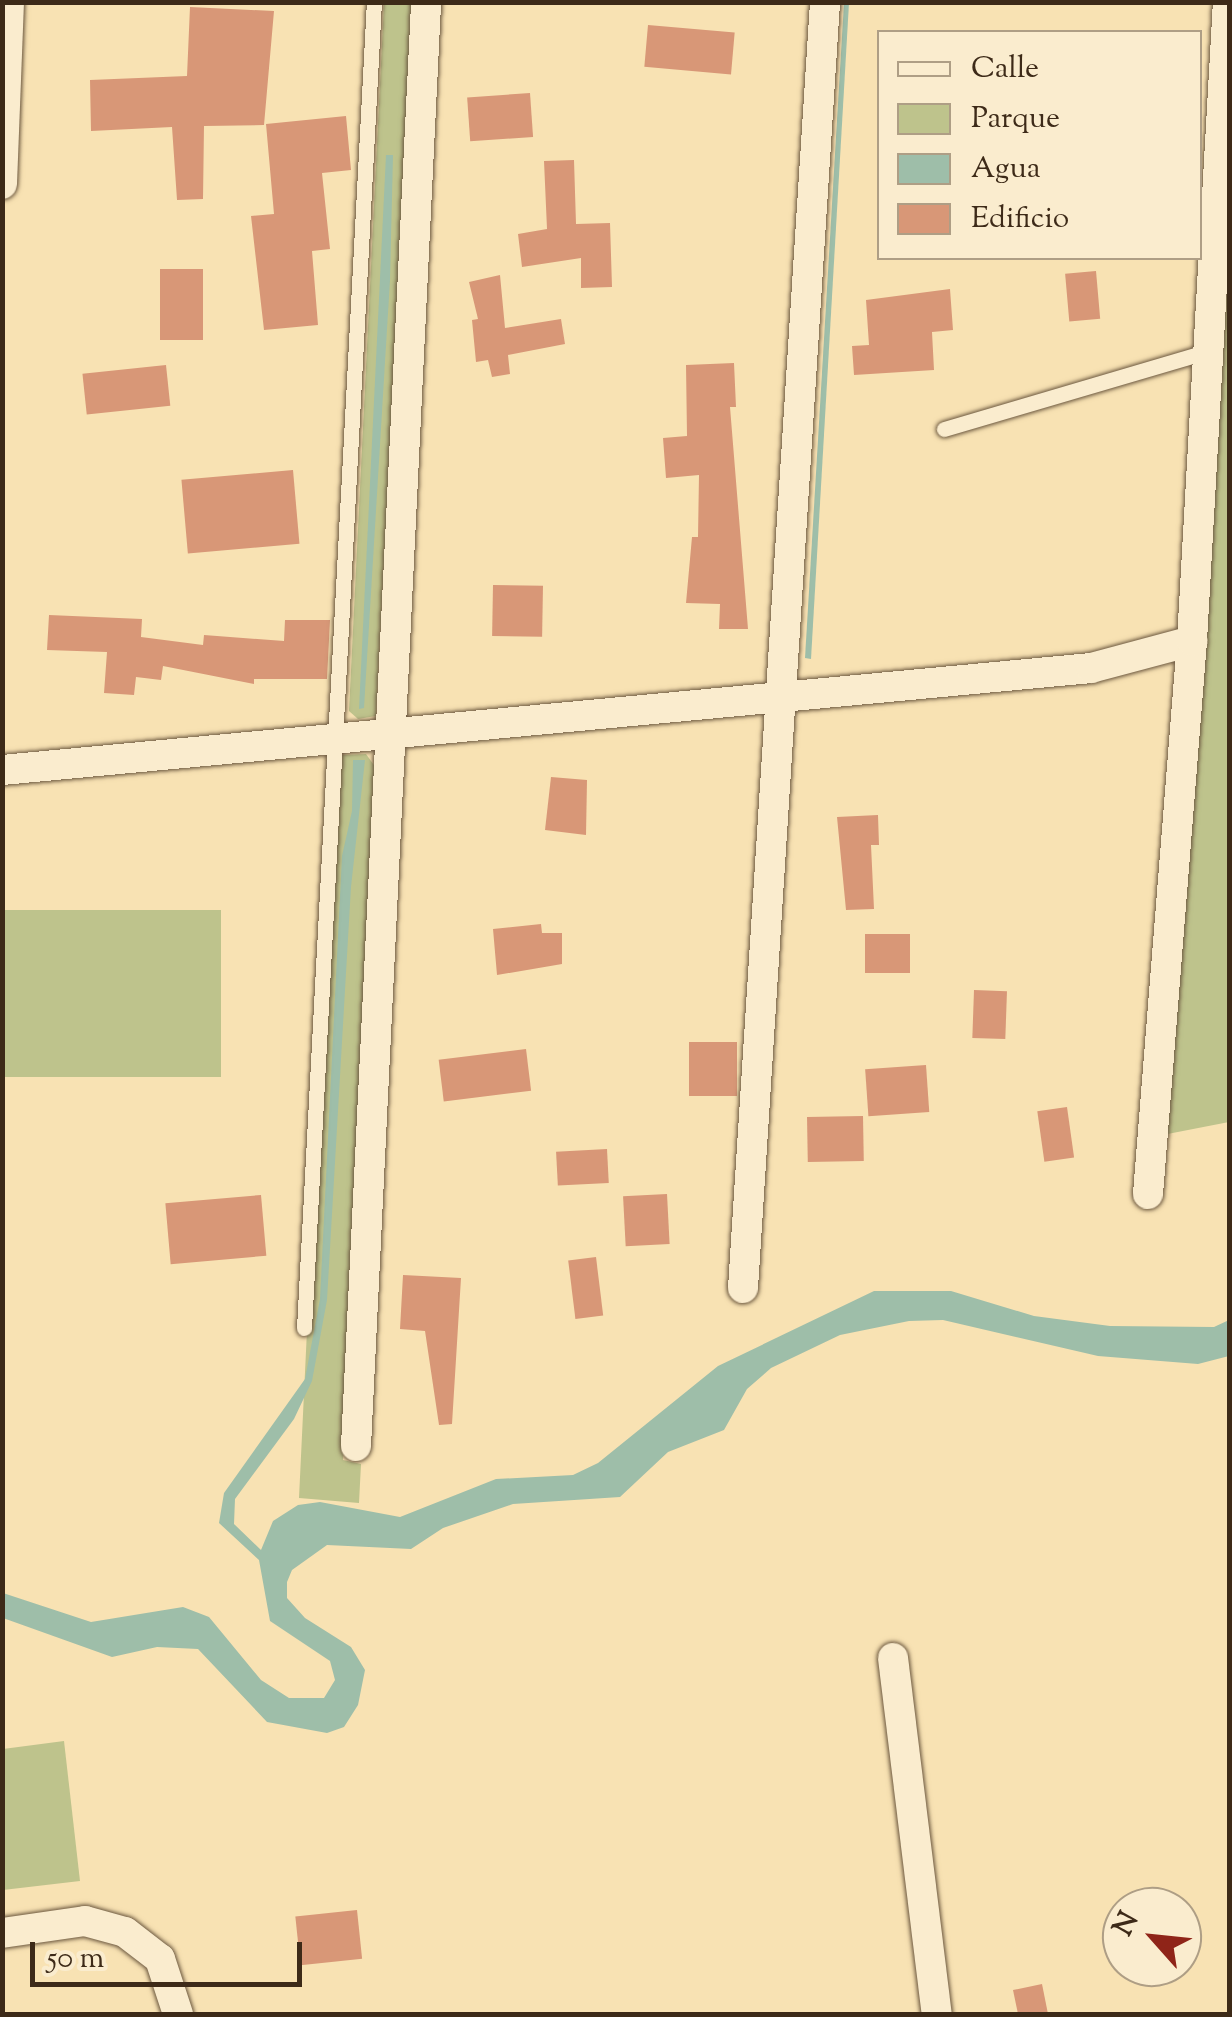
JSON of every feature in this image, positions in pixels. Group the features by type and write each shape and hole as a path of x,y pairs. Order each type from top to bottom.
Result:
{"street":[{"path":"2,184 9,2"},
{"path":"356,1446 426,2"},
{"path":"744,1288 786,696 825,2"},
{"path":"1148,1194 1192,642 1228,2"},
{"path":"2,770 389,738 1091,668 1192,642"},
{"path":"893,1658 937,2014"},
{"path":"2,1933 85,1921 125,1932 160,1959 178,2014"}],"lane":[{"path":"304,1328 374,2"},
{"path":"944,429 1206,352"}],"green space":[{"path":"384,3 413,3 376,716 358,719 349,711"},
{"path":"1229,3 1229,1122 1147,1138"},
{"path":"366,754 376,768 343,1460 361,1464 359,1503 299,1498 334,764 342,755"},
{"path":"3,910 221,910 221,1077 3,1077"},
{"path":"64,1741 80,1881 3,1890 3,1749"}],"water":[{"path":"844,3 849,3 811,659 805,658"},
{"path":"386,155 393,155 390,280 364,708 359,709"},
{"path":"353,760 365,760 351,887 327,1300 312,1381 294,1419 235,1499 234,1524 261,1550 273,1521 298,1505 320,1502 400,1517 496,1479 573,1475 598,1463 718,1366 874,1291 951,1291 1034,1316 1110,1326 1214,1327 1229,1320 1229,1356 1198,1364 1098,1356 943,1320 909,1321 840,1335 771,1368 747,1389 724,1430 668,1452 620,1497 513,1504 443,1528 411,1549 327,1545 292,1570 287,1598 305,1618 351,1647 365,1670 358,1705 344,1727 327,1733 267,1722 198,1649 157,1647 112,1657 3,1618 3,1593 91,1622 183,1607 209,1617 261,1680 289,1698 324,1698 335,1680 330,1661 270,1621 259,1560 219,1523 224,1493 305,1379 320,1299 342,856 352,811"}],"building":[{"path":"190,7 274,11 264,125 204,126 203,199 177,200 172,127 91,131 90,80 187,76"},
{"path":"648,25 735,33 731,74 644,67"},
{"path":"530,93 533,137 470,141 467,97"},
{"path":"346,116 351,170 322,173 330,249 312,251 318,325 264,330 251,216 274,214 266,124"},
{"path":"574,160 576,224 610,223 612,287 581,288 581,258 522,267 518,234 547,229 544,161"},
{"path":"160,269 203,269 203,340 160,340"},
{"path":"1096,271 1100,319 1069,322 1065,274"},
{"path":"500,275 505,328 561,319 565,344 508,355 510,374 492,377 488,360 476,362 472,320 478,319 469,282"},
{"path":"950,289 953,330 932,332 934,370 854,375 852,346 869,345 866,300"},
{"path":"734,363 736,407 730,407 748,629 719,629 720,604 686,603 692,537 698,537 699,475 666,478 663,438 687,436 686,365"},
{"path":"166,365 170,406 87,415 82,374"},
{"path":"293,470 299,544 188,553 181,480"},
{"path":"493,585 543,586 542,637 492,636"},
{"path":"49,615 142,619 141,637 203,645 204,635 284,641 285,620 330,620 327,679 254,679 254,684 163,666 161,680 136,677 134,695 104,693 107,652 47,650"},
{"path":"551,777 587,780 586,835 545,830"},
{"path":"878,815 879,845 871,845 874,909 846,910 837,817"},
{"path":"541,924 542,933 562,933 562,964 497,975 493,929"},
{"path":"865,934 910,934 910,973 865,973"},
{"path":"974,990 1007,991 1005,1039 972,1038"},
{"path":"689,1042 737,1042 737,1096 689,1096"},
{"path":"526,1049 531,1091 444,1101 439,1060"},
{"path":"926,1065 929,1112 868,1116 865,1069"},
{"path":"1067,1107 1074,1158 1044,1162 1037,1111"},
{"path":"863,1116 864,1161 808,1162 807,1117"},
{"path":"607,1149 609,1183 558,1186 556,1152"},
{"path":"667,1194 670,1244 626,1246 623,1196"},
{"path":"261,1195 266,1256 171,1264 165,1203"},
{"path":"596,1257 603,1316 575,1319 568,1260"},
{"path":"403,1275 461,1278 452,1424 439,1425 425,1331 400,1329"},
{"path":"357,1910 362,1959 300,1965 295,1916"},
{"path":"1042,1984 1048,2014 1018,2014 1013,1990"}]}
